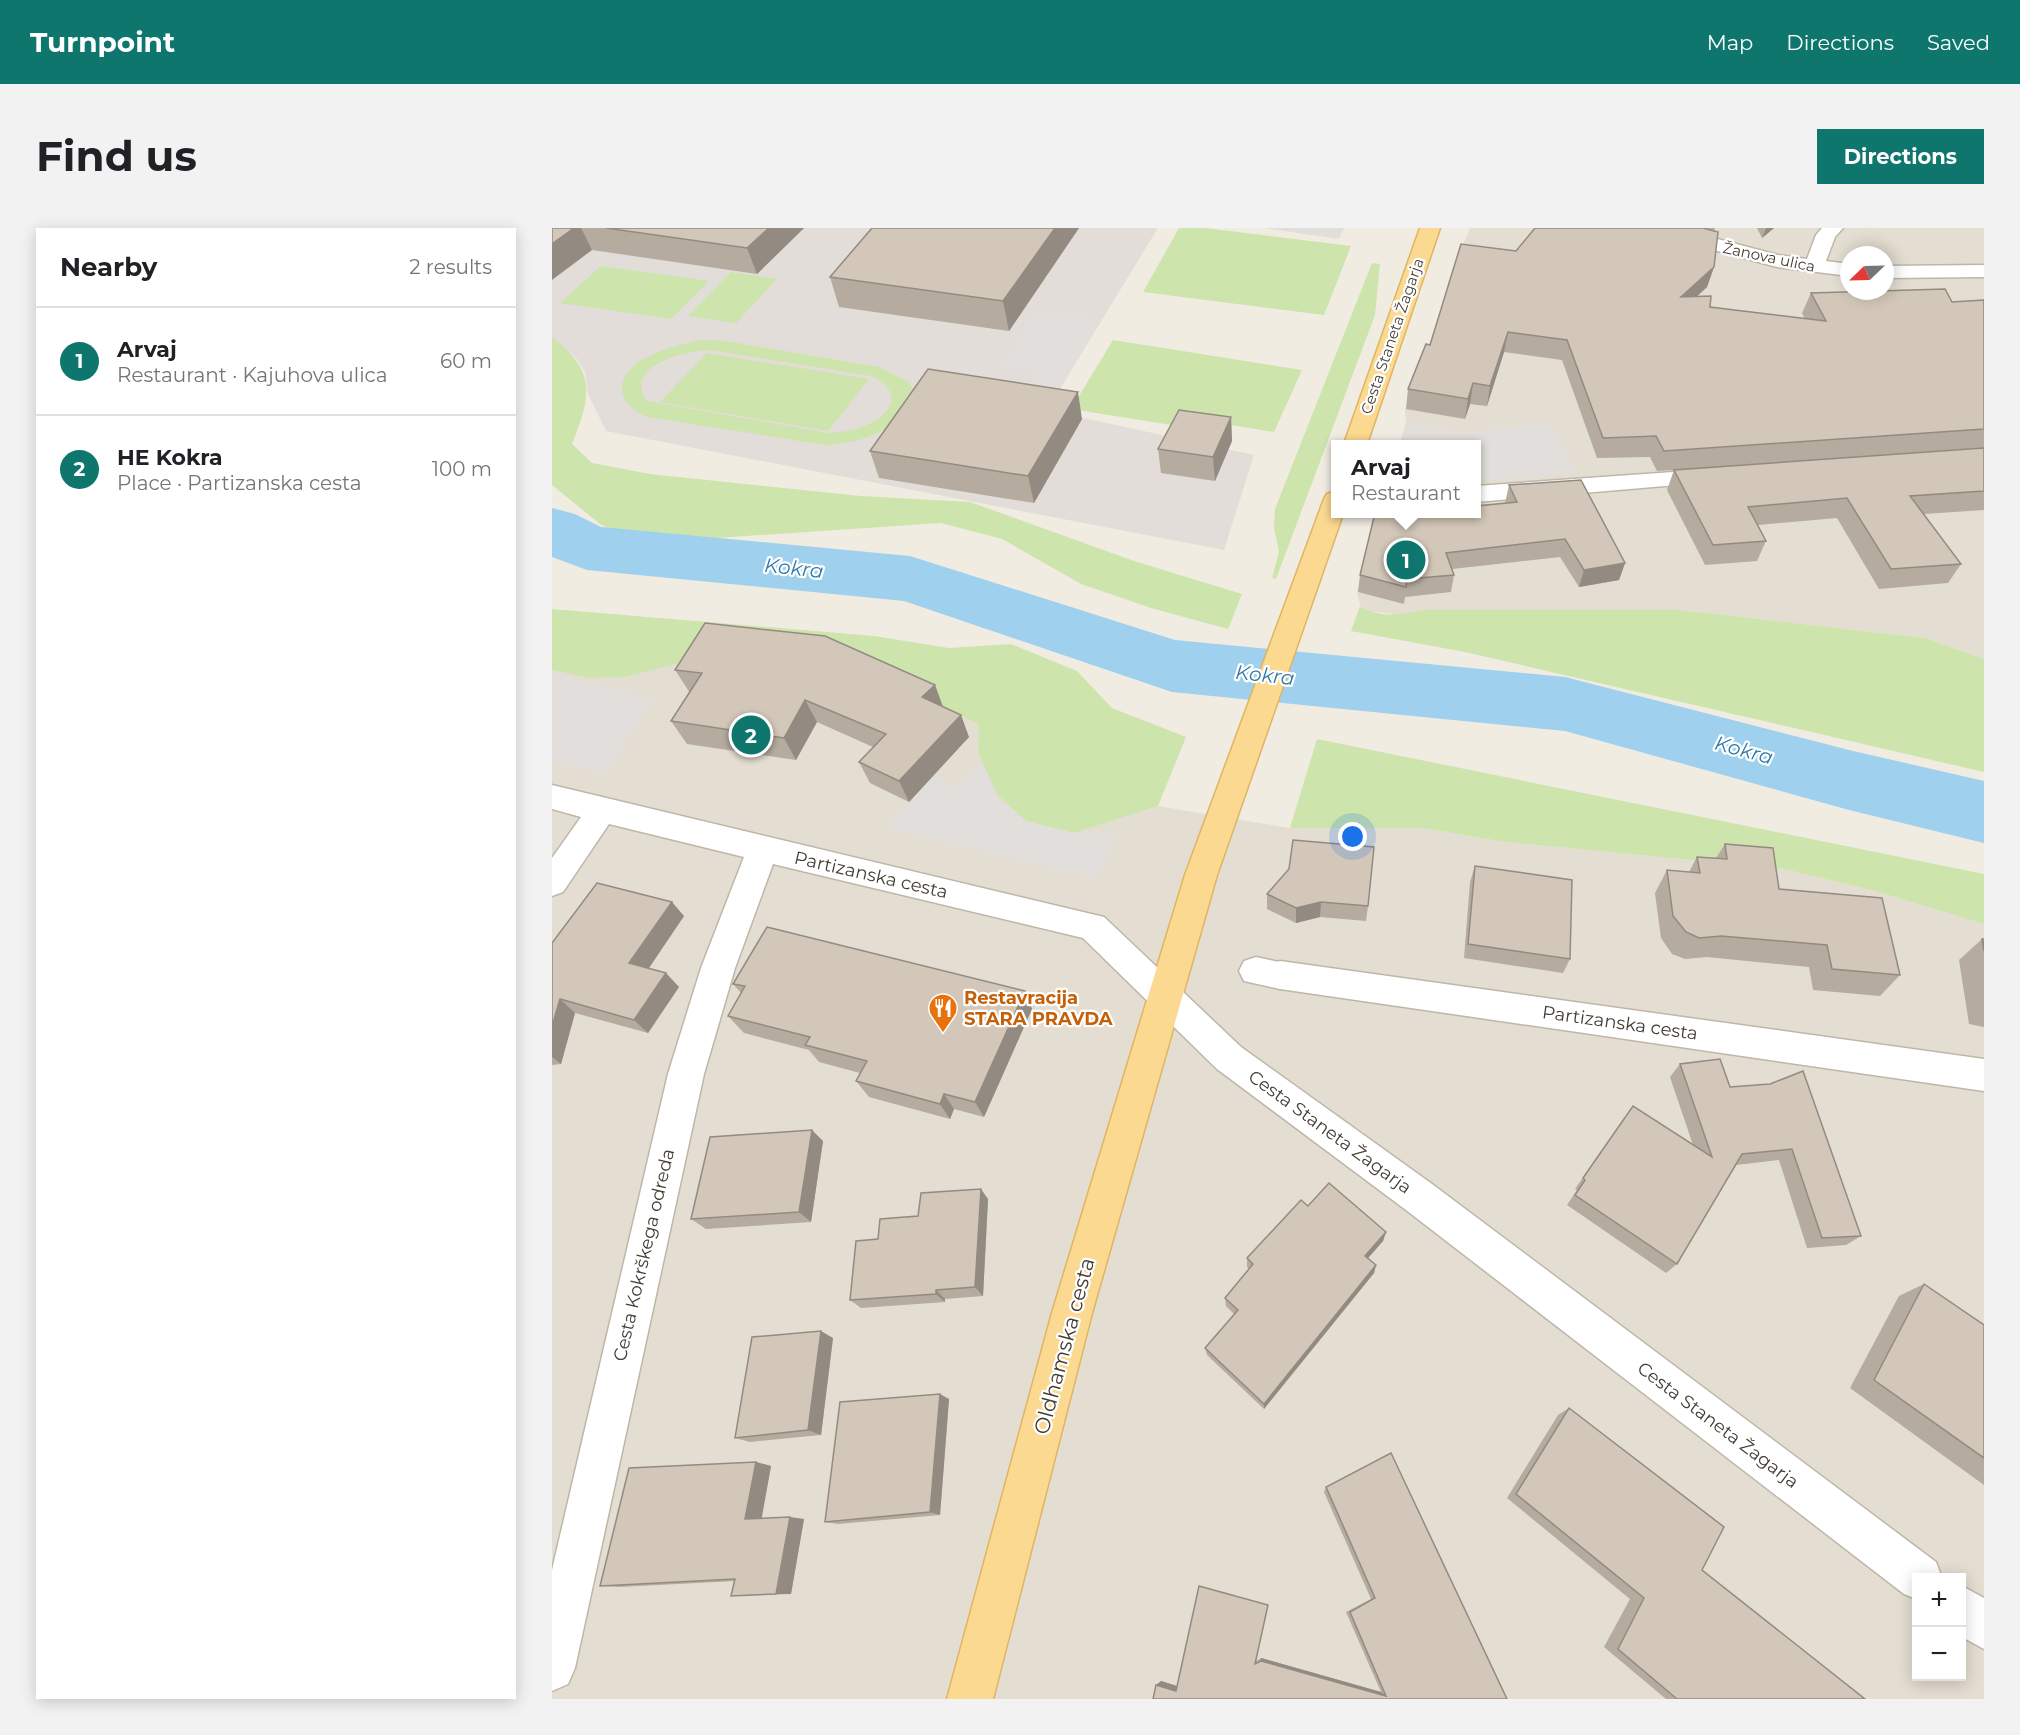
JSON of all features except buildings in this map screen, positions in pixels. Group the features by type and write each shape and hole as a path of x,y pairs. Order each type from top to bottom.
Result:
{"main road":[{"name":"Cesta Staneta Žagarja","path":"1356,440 1430,228"},
{"path":"1165,996 1221,817 1331,517"},
{"name":"Oldhamska cesta","path":"970,1699 1072,1313 1165,996"}],"street":[{"name":"Žanova ulica","path":"1654,228 1732,250 1814,267 1840,269"},
{"path":"1814,267 1826,235 1833,228"},
{"path":"1894,272 1984,271"},
{"path":"1481,494 1739,475"},
{"name":"Partizanska cesta","path":"552,797 602,811 1093,927 1165,996"},
{"path":"552,883 602,811"},
{"name":"Cesta Kokrškega odreda","path":"552,1668 686,1074 718,968 763,849"},
{"name":"Partizanska cesta","path":"1268,973 1984,1075"},
{"name":"Cesta Staneta Žagarja","path":"1165,996 1230,1058 1419,1197 1913,1573"},
{"path":"1966,1612 1984,1626"}],"shaded area":[{"path":"552,228 1158,228 1047,410 1254,455 1224,550 606,431 588,394 585,372 576,358 552,337"},
{"path":"1264,228 1344,228 1339,239"},
{"path":"1470,228 1984,228 1984,659 1925,638 1680,610 1421,610 1403,615 1368,611 1360,605 1357,593 1376,518 1481,518 1481,440 1401,440 1406,423 1405,409 1442,316 1449,279"},
{"path":"1037,312 1102,319 1055,397 1027,392 1039,371 1002,366"},
{"path":"1406,423 1464,432 1550,424 1577,473 1481,481 1481,440 1401,440"},
{"path":"709,641 840,653 979,725 978,753 997,795 1074,833 1158,806 1290,828 1423,828 1505,842 1784,869 1875,891 1984,924 1984,1699 552,1699 552,670 589,677"},
{"path":"552,673 654,699 605,774 552,761"},
{"path":"982,761 997,795 1026,821 1074,833 1117,833 1098,878 886,828 933,776 956,787"}],"green space":[{"path":"1179,228 1205,228 1351,246 1324,315 1143,292"},
{"path":"1372,263 1380,264 1375,315 1276,579 1272,578 1279,551 1274,528 1275,509"},
{"path":"601,266 709,281 671,319 560,303"},
{"path":"731,272 777,279 736,323 688,316"},
{"path":"552,337 567,349 583,373 586,398 572,444 592,463 650,474 861,496 970,502 1134,561 1242,594 1228,629 1151,608 1081,584 1002,539 941,523 657,542 618,533 600,524 552,485"},
{"path":"701,340 719,340 879,367 907,381 914,389 914,400 895,421 876,434 854,441 826,445 647,417 626,402 622,387 625,377 632,368 642,360 666,349","holes":["709,350 871,376 884,384 890,392 892,400 889,408 883,415 863,426 849,431 828,433 647,401 642,389 643,378 649,370 660,363 686,353"]},
{"path":"1113,340 1302,370 1274,432 1194,419 1190,428 1071,409"},
{"path":"707,353 869,379 828,431 660,402"},
{"path":"1360,606 1382,614 1421,610 1680,610 1925,638 1984,659 1984,772 1465,652 1351,631"},
{"path":"552,609 874,636 949,648 1011,644 1077,671 1112,708 1186,737 1158,806 1074,833 1026,821 997,795 978,753 979,725 840,653 709,641 676,664 624,677 589,678 552,670"},
{"path":"1317,739 1984,874 1984,924 1875,891 1784,869 1505,842 1423,828 1290,828"}],"waterway":[{"name":"Kokra","path":"552,529 587,548 910,579 1172,666 1565,704 1849,780 1984,812"}],"place":[{"name":"Arvaj","path":"1406,560"},
{"name":"HE Kokra","path":"751,735"},
{"name":"Restavracija STARA PRAVDA","path":"943,1034"}]}
